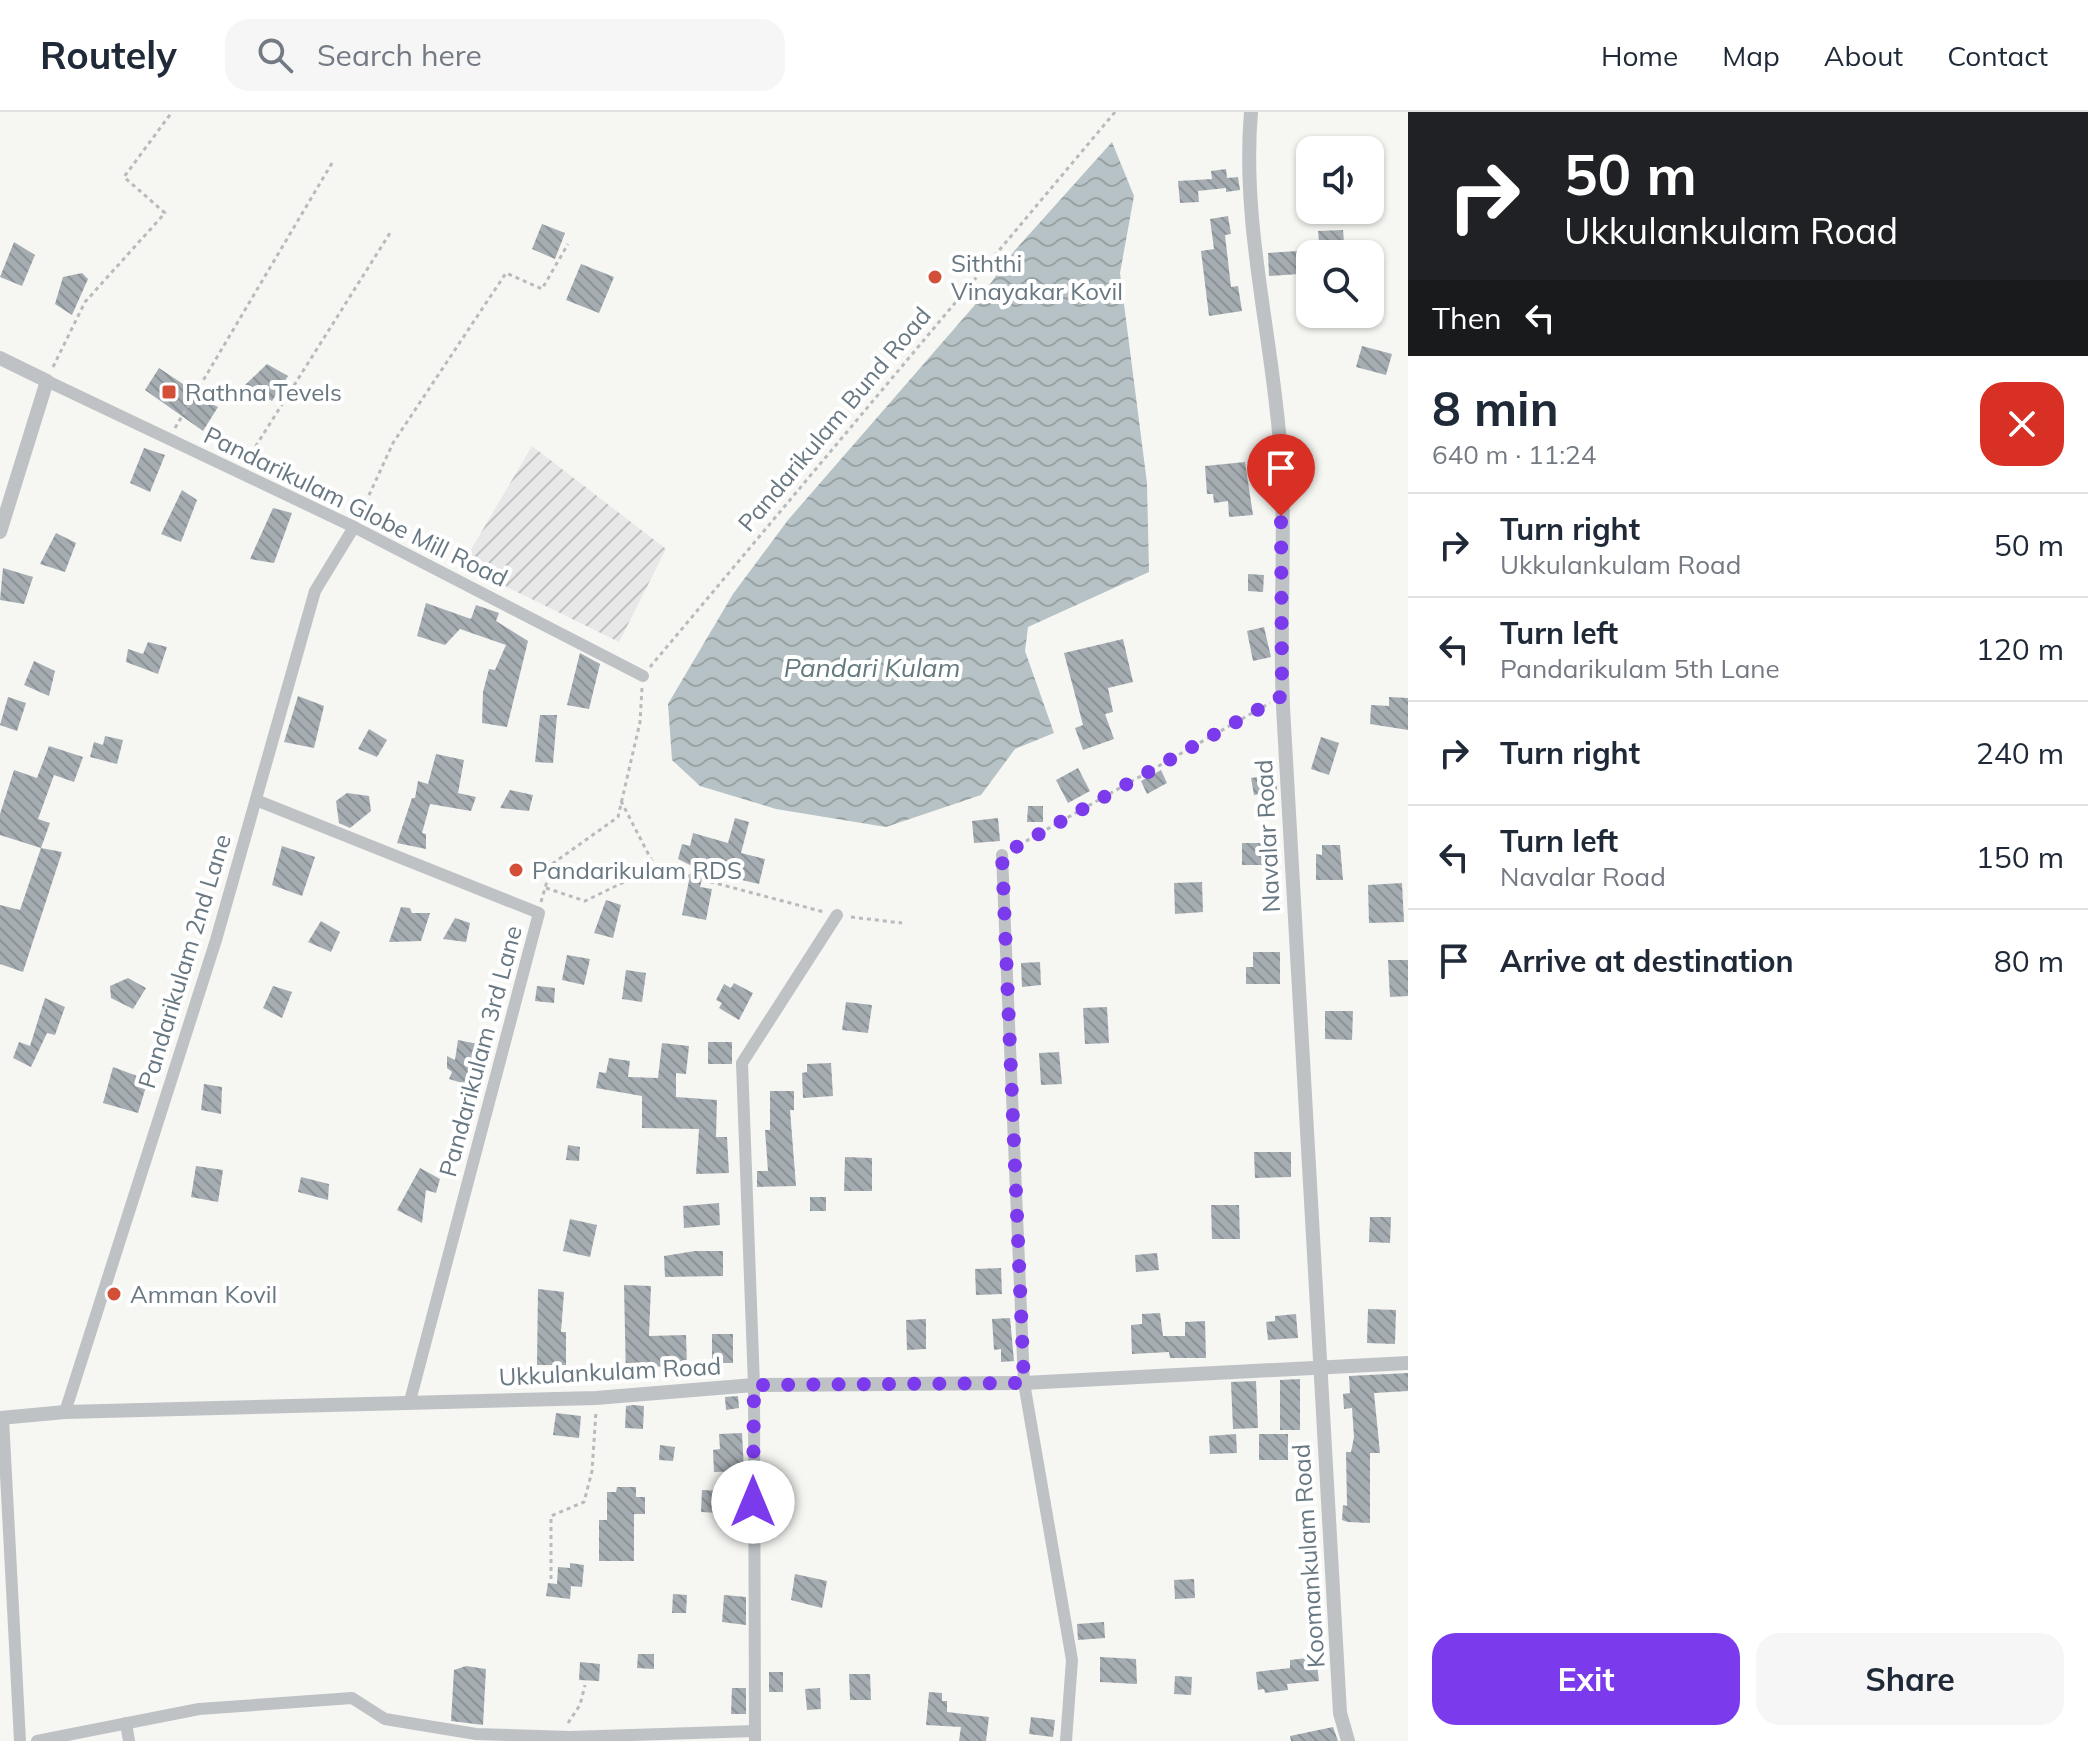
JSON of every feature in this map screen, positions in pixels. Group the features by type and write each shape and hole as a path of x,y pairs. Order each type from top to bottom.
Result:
{"street":[{"name":"Navalar Road","path":"1251,112 1248,150 1252,198 1281,456 1282,696 1318,1368"},
{"path":"0,358 47,381 0,532"},
{"name":"Pandarikulam Globe Mill Road","path":"47,381 354,527 643,676"},
{"name":"Pandarikulam 2nd Lane","path":"65,1412 216,940 315,591 354,527"},
{"name":"Pandarikulam 3rd Lane","path":"256,800 539,913 410,1401"},
{"path":"1002,855 1024,1383 1072,1660 1066,1741"},
{"path":"37,1741 199,1709 352,1698 385,1719 476,1734 755,1736 754,1385 742,1063 837,915"},
{"name":"Ukkulankulam Road","path":"2,1418 65,1412 596,1398 754,1385 1024,1383 1408,1363"},
{"name":"Koomankulam Road","path":"1318,1368 1340,1713 1348,1741"},
{"path":"2,1418 20,1741"},
{"path":"126,1723 129,1741"}],"path":[{"path":"47,381 85,302 165,213 124,177 172,112"},
{"name":"Pandarikulam Bund Road","path":"643,676 1115,112"},
{"path":"169,439 332,163"},
{"path":"240,473 390,233"},
{"path":"354,527 393,443 506,273 542,289 568,244"},
{"path":"539,913 552,864 618,817 640,722 643,676"},
{"path":"1002,855 1282,696"},
{"path":"621,801 655,867"},
{"path":"545,888 585,901 655,867 837,915 902,923"},
{"path":"551,1579 551,1516 584,1502 592,1471 596,1398"},
{"path":"570,1737 565,1725 580,1705 585,1685"}],"shaded area":[{"path":"532,446 666,549 619,642 462,565"}],"water":[{"name":"Pandari Kulam","path":"1112,142 1134,196 1120,273 1147,483 1149,572 1028,627 1025,651 1054,733 1015,749 981,795 886,827 776,809 700,786 672,760 668,704 733,594 788,520 974,306 1015,250"}],"building":[{"path":"1226,169 1227,178 1238,177 1240,190 1198,191 1199,202 1180,203 1178,181 1212,179 1211,171"},
{"path":"1228,216 1231,234 1225,235 1231,287 1238,286 1242,311 1209,316 1201,251 1214,249 1210,219"},
{"path":"542,224 565,233 555,259 532,249"},
{"path":"1343,230 1344,240 1319,240 1318,231"},
{"path":"14,242 35,255 22,286 0,277"},
{"path":"1296,251 1296,274 1269,276 1268,253"},
{"path":"581,264 614,277 599,313 566,300"},
{"path":"82,273 88,279 72,315 55,304 63,277"},
{"path":"1362,346 1392,354 1386,375 1356,367"},
{"path":"267,364 288,376 272,401 245,385"},
{"path":"159,368 189,388 186,392 218,407 203,431 145,390"},
{"path":"144,448 165,455 150,492 130,483"},
{"path":"1245,462 1253,515 1229,517 1228,501 1214,503 1213,494 1207,494 1205,466"},
{"path":"182,490 197,500 181,542 161,534"},
{"path":"273,508 292,513 274,563 250,559"},
{"path":"56,533 76,543 65,572 40,564"},
{"path":"3,568 33,577 24,604 0,600"},
{"path":"1248,574 1264,575 1263,592 1248,591"},
{"path":"426,603 471,619 476,605 499,613 496,621 528,641 507,727 482,723 483,692 489,669 495,670 506,645 460,629 445,645 417,636"},
{"path":"1264,627 1271,657 1253,661 1247,631"},
{"path":"1123,639 1133,682 1108,688 1113,712 1105,714 1114,739 1083,750 1075,728 1083,725 1064,653"},
{"path":"148,642 167,647 158,674 126,662 128,649 143,654"},
{"path":"580,653 600,664 589,709 567,705"},
{"path":"34,661 55,671 49,696 24,685"},
{"path":"298,696 324,706 314,748 284,742"},
{"path":"8,697 26,703 17,731 0,725"},
{"path":"1389,697 1408,698 1408,730 1370,724 1371,705 1389,706"},
{"path":"540,715 557,715 553,763 535,762"},
{"path":"369,729 387,740 377,757 358,749"},
{"path":"105,736 123,740 117,764 90,757 94,742 103,745"},
{"path":"1321,737 1339,743 1329,775 1311,769"},
{"path":"49,746 83,757 74,782 54,775 38,819 50,823 41,848 0,835 0,814 14,770 37,778"},
{"path":"436,754 464,760 458,793 476,797 471,811 430,804 422,833 426,834 426,849 397,843 412,798 415,798 418,781 428,784"},
{"path":"1078,768 1090,791 1068,803 1056,780"},
{"path":"1161,770 1167,783 1147,794 1141,781"},
{"path":"1276,774 1277,791 1254,795 1251,778"},
{"path":"510,790 533,795 529,811 500,808"},
{"path":"347,793 369,796 371,811 350,828 339,823 336,801"},
{"path":"1028,806 1043,806 1043,822 1027,822"},
{"path":"735,818 749,822 741,853 765,859 759,884 742,880 738,871 707,859 700,887 712,889 706,920 682,915 692,866 678,859 682,844 690,846 693,833 728,843"},
{"path":"998,818 1000,841 974,843 972,821"},
{"path":"1242,843 1264,843 1264,865 1242,865"},
{"path":"1322,845 1340,845 1343,880 1316,880 1316,854 1322,855"},
{"path":"282,846 315,857 302,896 272,885"},
{"path":"41,848 62,852 23,972 0,964 0,905 20,910"},
{"path":"1202,882 1203,912 1175,914 1174,883"},
{"path":"1402,883 1404,922 1369,923 1368,885"},
{"path":"606,900 621,905 613,938 594,933"},
{"path":"401,907 410,908 412,913 430,913 421,941 389,942"},
{"path":"455,918 470,923 466,942 443,939"},
{"path":"321,921 340,932 331,952 308,942"},
{"path":"1253,952 1280,952 1280,984 1246,984 1246,967 1253,967"},
{"path":"567,955 590,959 584,985 562,980"},
{"path":"1388,960 1408,960 1408,996 1390,997"},
{"path":"1040,962 1041,985 1022,987 1021,963"},
{"path":"626,970 646,973 642,1002 622,999"},
{"path":"128,978 146,988 133,1009 111,998 110,986"},
{"path":"734,983 753,993 739,1020 719,1008 722,1003 716,1000 724,984 731,988"},
{"path":"273,986 292,992 282,1018 263,1008"},
{"path":"537,986 555,988 554,1003 535,1001"},
{"path":"45,998 65,1007 55,1035 47,1033 31,1067 13,1058 19,1042 30,1046"},
{"path":"846,1002 872,1005 868,1033 842,1030"},
{"path":"1107,1007 1109,1043 1085,1044 1083,1008"},
{"path":"1325,1011 1353,1011 1352,1040 1325,1039"},
{"path":"458,1040 483,1045 476,1087 449,1079 452,1072 447,1068 447,1056 455,1060"},
{"path":"708,1042 732,1042 732,1064 708,1064"},
{"path":"662,1043 689,1046 686,1074 676,1073 676,1097 717,1100 716,1137 727,1137 729,1173 696,1174 699,1129 642,1128 642,1096 596,1088 599,1072 606,1073 609,1058 630,1061 628,1077 658,1078"},
{"path":"1059,1052 1062,1084 1041,1085 1039,1053"},
{"path":"831,1063 833,1096 803,1098 802,1073 807,1072 807,1064"},
{"path":"113,1067 148,1080 138,1113 103,1103"},
{"path":"204,1084 222,1087 221,1114 201,1110"},
{"path":"770,1091 794,1091 794,1110 790,1110 796,1186 757,1187 757,1171 768,1171 765,1130 770,1130"},
{"path":"568,1145 580,1147 579,1161 566,1160"},
{"path":"1254,1152 1291,1152 1291,1177 1255,1178"},
{"path":"845,1157 872,1158 872,1191 844,1191"},
{"path":"196,1166 223,1170 218,1202 191,1197"},
{"path":"420,1168 440,1179 436,1193 426,1190 422,1223 397,1210"},
{"path":"301,1177 329,1184 328,1200 298,1192"},
{"path":"810,1197 826,1197 826,1211 810,1211"},
{"path":"719,1203 720,1225 684,1228 683,1206"},
{"path":"1211,1205 1239,1205 1240,1239 1212,1239"},
{"path":"1370,1217 1391,1217 1390,1243 1369,1242"},
{"path":"570,1219 597,1225 590,1257 563,1251"},
{"path":"723,1251 723,1276 665,1277 664,1256"},
{"path":"1157,1253 1159,1270 1136,1272 1135,1255"},
{"path":"1001,1268 1002,1294 976,1295 975,1269"},
{"path":"624,1285 651,1286 649,1336 686,1335 687,1366 649,1367 649,1378 626,1379"},
{"path":"538,1289 564,1292 561,1332 566,1332 566,1365 537,1365"},
{"path":"1368,1309 1396,1310 1395,1344 1367,1343"},
{"path":"1160,1313 1163,1336 1185,1336 1185,1322 1205,1321 1206,1358 1170,1358 1169,1352 1132,1354 1131,1325 1142,1324 1142,1314"},
{"path":"1296,1314 1298,1338 1268,1340 1266,1322 1275,1321 1275,1316"},
{"path":"1010,1318 1014,1361 1001,1362 1001,1349 994,1350 992,1319"},
{"path":"926,1319 926,1349 907,1350 906,1320"},
{"path":"712,1334 733,1334 733,1363 712,1363"},
{"path":"1408,1373 1408,1391 1374,1393 1380,1453 1370,1453 1370,1523 1342,1520 1343,1505 1347,1506 1346,1452 1351,1452 1354,1437 1352,1408 1344,1409 1343,1394 1350,1393 1349,1376"},
{"path":"1300,1379 1300,1430 1280,1430 1280,1380"},
{"path":"1256,1381 1258,1428 1233,1429 1231,1382"},
{"path":"738,1396 739,1408 726,1410 725,1397"},
{"path":"626,1406 644,1406 643,1429 625,1428"},
{"path":"556,1413 581,1416 579,1438 553,1435"},
{"path":"742,1433 744,1471 714,1472 713,1450 720,1449 719,1434"},
{"path":"1236,1434 1237,1453 1210,1454 1209,1436"},
{"path":"1259,1434 1288,1434 1288,1460 1259,1460"},
{"path":"660,1445 675,1447 673,1461 659,1460"},
{"path":"617,1487 636,1487 636,1497 645,1497 645,1514 634,1514 634,1561 599,1561 599,1520 607,1520 607,1492 616,1492"},
{"path":"702,1490 722,1491 721,1513 701,1512"},
{"path":"570,1563 584,1565 582,1587 571,1586 570,1599 546,1596 548,1583 557,1584 558,1567 570,1568"},
{"path":"795,1574 827,1581 822,1608 791,1600"},
{"path":"1194,1579 1195,1598 1175,1599 1174,1580"},
{"path":"673,1594 687,1595 686,1613 672,1613"},
{"path":"724,1595 746,1597 746,1625 722,1622"},
{"path":"1104,1622 1105,1638 1078,1640 1077,1624"},
{"path":"638,1654 654,1654 654,1669 637,1668"},
{"path":"1100,1657 1136,1659 1137,1684 1100,1682"},
{"path":"1316,1657 1319,1681 1287,1684 1288,1690 1265,1693 1264,1689 1258,1690 1256,1672 1290,1668 1290,1660"},
{"path":"580,1662 600,1664 599,1681 579,1680"},
{"path":"466,1666 486,1669 483,1725 451,1721 454,1670"},
{"path":"769,1672 783,1672 783,1692 769,1692"},
{"path":"849,1674 870,1674 871,1700 850,1700"},
{"path":"1175,1676 1192,1677 1191,1695 1174,1694"},
{"path":"732,1688 746,1688 746,1714 731,1714"},
{"path":"820,1688 821,1709 807,1710 805,1689"},
{"path":"929,1692 942,1693 942,1701 947,1701 947,1712 989,1717 986,1741 959,1741 961,1727 926,1725"},
{"path":"1031,1717 1055,1720 1053,1737 1029,1734"},
{"path":"1333,1727 1338,1741 1291,1741 1290,1736"}],"place":[{"name":"Siththi Vinayakar Kovil","path":"935,277"},
{"name":"Rathna Tevels","path":"169,392"},
{"name":"Pandarikulam RDS","path":"516,870"},
{"name":"Amman Kovil","path":"114,1294"}],"route":[{"path":"753,1502 754,1385 1024,1383 1002,855 1282,696 1281,516"}]}
